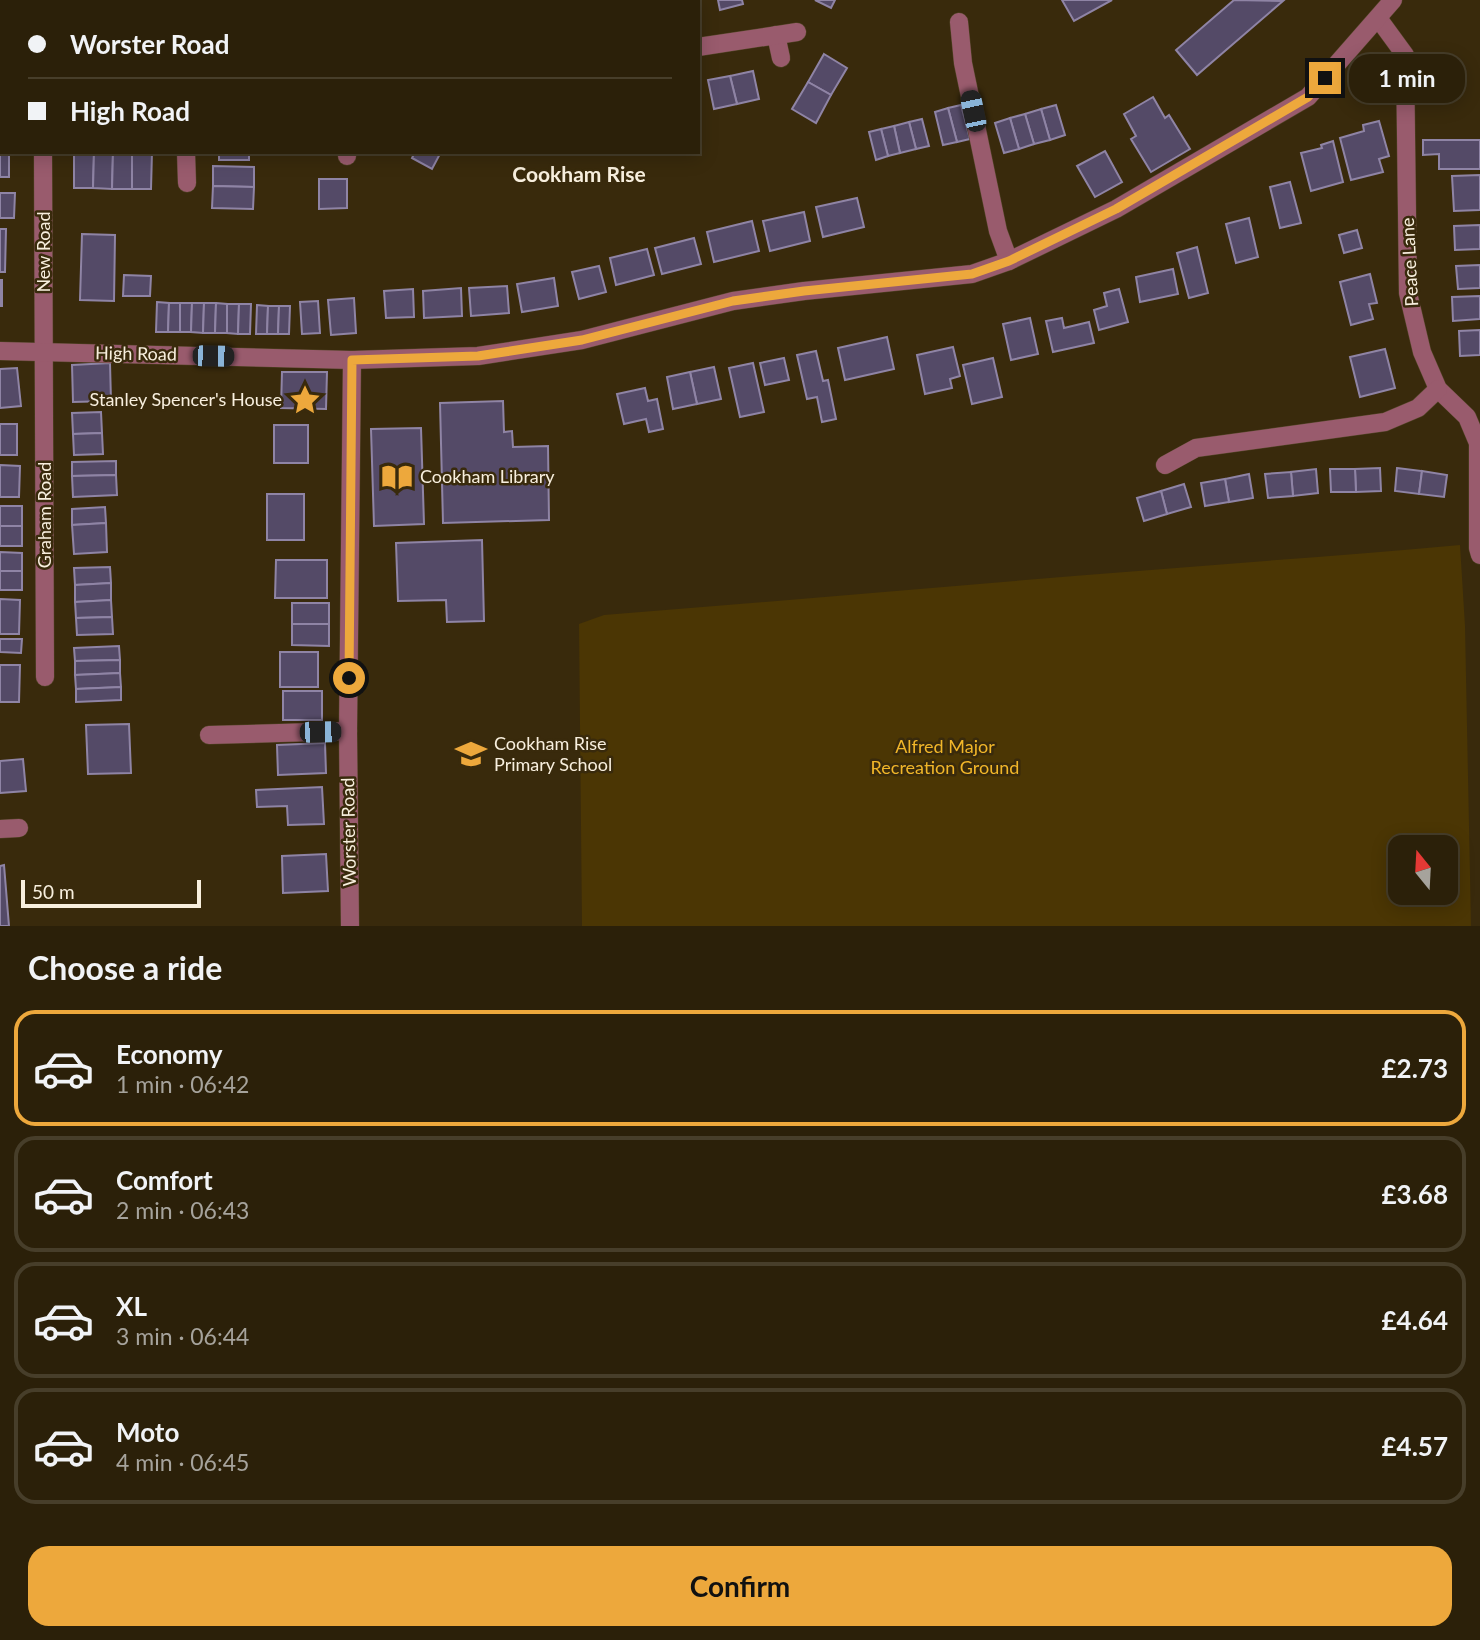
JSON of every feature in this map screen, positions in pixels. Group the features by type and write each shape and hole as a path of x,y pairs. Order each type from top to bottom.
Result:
{"street":[{"name":"High Road","path":"0,351 352,360 478,356 582,340 733,301 972,274 1009,261 1116,209 1308,97 1394,0"},
{"name":"Peace Lane","path":"1378,18 1405,55 1408,293 1422,352 1438,389"},
{"path":"959,22 963,63 998,231 1009,261"},
{"path":"700,47 797,32"},
{"path":"776,35 781,58"},
{"name":"New Road","path":"43,154 45,352"},
{"path":"186,154 187,183"},
{"name":"Graham Road","path":"45,352 45,677"},
{"name":"Worster Road","path":"350,926 348,731 352,360"},
{"path":"1165,465 1196,448 1385,422 1418,408 1438,389 1467,417 1478,443 1480,555"},
{"path":"209,735 348,731"},
{"path":"0,829 19,828"}],"green space":[{"name":"Alfred Major Recreation Ground","path":"1460,545 1465,626 1471,926 582,926 579,624 604,615"}],"building":[{"path":"718,0 742,0 743,4 720,10"},
{"path":"815,0 835,0 831,8"},
{"path":"1062,0 1112,0 1074,21"},
{"path":"1234,0 1283,1 1197,75 1176,50"},
{"path":"824,54 847,68 831,95 808,82"},
{"path":"753,71 759,99 737,104 730,76"},
{"path":"730,76 737,104 714,109 708,80"},
{"path":"808,82 831,95 816,123 792,109"},
{"path":"1153,97 1165,118 1169,115 1190,149 1151,172 1131,139 1136,136 1124,114"},
{"path":"961,105 970,139 957,142 948,108"},
{"path":"1056,105 1065,135 1050,140 1041,109"},
{"path":"948,108 957,142 943,145 935,112"},
{"path":"1041,109 1050,140 1034,144 1025,114"},
{"path":"1025,114 1034,144 1019,149 1010,118"},
{"path":"1010,118 1019,149 1004,153 995,123"},
{"path":"922,119 929,146 916,149 909,122"},
{"path":"1379,121 1389,156 1379,159 1383,172 1351,180 1340,138 1364,131 1363,125"},
{"path":"909,122 916,149 900,153 894,126"},
{"path":"894,126 900,153 888,156 881,129"},
{"path":"881,129 888,156 876,160 869,132"},
{"path":"1423,140 1480,140 1480,169 1439,169 1439,154 1423,155"},
{"path":"1333,141 1343,182 1311,191 1301,153 1322,148 1321,145"},
{"path":"1105,151 1122,182 1095,197 1077,166"},
{"path":"0,154 9,154 9,177 0,177"},
{"path":"74,154 94,154 93,188 74,188"},
{"path":"94,154 113,154 112,189 93,188"},
{"path":"113,154 132,154 132,189 112,189"},
{"path":"132,154 152,154 151,189 132,189"},
{"path":"219,154 249,154 249,160 219,160"},
{"path":"414,154 440,154 432,169 412,158"},
{"path":"213,166 254,167 254,187 213,186"},
{"path":"1480,175 1480,210 1454,211 1452,176"},
{"path":"319,179 347,179 347,208 319,209"},
{"path":"1290,182 1301,223 1280,228 1270,187"},
{"path":"213,186 254,187 253,209 212,208"},
{"path":"0,193 15,193 14,218 0,218"},
{"path":"857,198 864,227 823,237 816,207"},
{"path":"804,212 810,241 770,251 763,221"},
{"path":"1249,218 1258,257 1236,263 1226,224"},
{"path":"752,221 759,251 714,262 707,232"},
{"path":"1480,225 1480,249 1455,250 1454,226"},
{"path":"0,229 6,229 5,272 0,272"},
{"path":"1357,230 1362,248 1344,253 1339,235"},
{"path":"82,234 115,235 114,301 80,300"},
{"path":"694,238 701,264 662,274 655,248"},
{"path":"1197,247 1208,293 1189,298 1177,253"},
{"path":"647,249 654,275 616,285 610,258"},
{"path":"1480,265 1480,288 1458,289 1456,266"},
{"path":"599,266 606,292 579,299 572,272"},
{"path":"1173,269 1178,294 1140,302 1136,277"},
{"path":"1370,274 1377,303 1369,304 1373,319 1351,325 1340,282"},
{"path":"124,275 151,276 150,296 123,296"},
{"path":"554,278 558,306 522,312 517,284"},
{"path":"2,280 2,306 0,306"},
{"path":"507,286 509,313 471,316 469,288"},
{"path":"461,288 462,316 424,318 423,291"},
{"path":"413,289 414,317 386,318 384,291"},
{"path":"1119,289 1128,322 1099,330 1094,310 1107,306 1104,293"},
{"path":"1480,296 1480,319 1453,321 1452,297"},
{"path":"354,298 356,333 331,335 328,300"},
{"path":"318,301 320,333 302,334 300,302"},
{"path":"157,302 169,303 168,332 156,332"},
{"path":"169,303 180,303 180,332 168,332"},
{"path":"180,303 192,303 191,332 180,332"},
{"path":"192,303 204,303 203,333 191,332"},
{"path":"204,303 216,303 215,333 203,333"},
{"path":"216,303 227,304 227,333 215,333"},
{"path":"227,304 239,304 238,334 227,333"},
{"path":"239,304 251,304 250,334 238,334"},
{"path":"257,305 268,306 267,334 256,334"},
{"path":"268,306 279,306 278,334 267,334"},
{"path":"279,306 290,306 289,334 278,334"},
{"path":"1030,318 1038,354 1011,360 1003,324"},
{"path":"1062,318 1064,328 1089,322 1094,343 1053,352 1046,321"},
{"path":"1480,330 1480,355 1460,356 1459,331"},
{"path":"887,337 894,369 845,380 838,348"},
{"path":"953,347 960,376 950,379 952,388 925,394 917,355"},
{"path":"1385,349 1395,388 1360,397 1350,357"},
{"path":"816,351 823,381 828,380 836,419 822,422 817,397 807,399 797,355"},
{"path":"784,358 789,380 765,385 760,363"},
{"path":"993,358 1002,397 972,404 963,365"},
{"path":"110,363 111,401 73,402 72,365"},
{"path":"753,363 764,412 740,417 729,368"},
{"path":"714,367 721,399 697,404 690,372"},
{"path":"17,368 21,406 0,408 0,369"},
{"path":"282,372 327,372 326,409 281,408"},
{"path":"690,372 697,404 673,409 667,377"},
{"path":"645,388 648,401 657,399 663,429 649,432 646,419 624,424 617,394"},
{"path":"503,401 504,432 512,431 513,447 548,446 549,520 443,523 440,403"},
{"path":"101,412 102,433 73,434 72,413"},
{"path":"0,424 17,424 17,455 0,455"},
{"path":"274,425 308,425 308,463 274,463"},
{"name":"Cookham Library","path":"421,428 424,524 374,526 371,429"},
{"path":"102,433 103,454 74,455 73,434"},
{"path":"116,461 116,475 72,476 72,462"},
{"path":"0,465 20,466 19,497 0,497"},
{"path":"1380,468 1381,491 1356,492 1355,469"},
{"path":"1397,468 1422,471 1419,494 1395,491"},
{"path":"1316,469 1318,493 1293,496 1291,472"},
{"path":"1330,469 1355,469 1356,492 1331,492"},
{"path":"1422,471 1447,475 1444,497 1419,494"},
{"path":"1291,472 1293,496 1268,498 1265,474"},
{"path":"1249,474 1253,498 1229,502 1225,479"},
{"path":"116,475 117,495 73,497 72,476"},
{"path":"1225,479 1229,502 1205,506 1201,483"},
{"path":"1184,484 1191,507 1167,514 1161,491"},
{"path":"1161,491 1167,514 1144,521 1137,498"},
{"path":"267,494 304,494 304,540 267,540"},
{"path":"0,506 22,506 22,526 0,526"},
{"path":"105,507 106,523 72,525 72,509"},
{"path":"106,523 107,552 74,554 72,525"},
{"path":"0,526 22,526 22,546 0,546"},
{"path":"482,540 484,621 447,622 446,600 398,601 396,543"},
{"path":"0,552 22,553 22,571 0,571"},
{"path":"276,560 327,560 327,598 275,598"},
{"path":"110,567 111,583 75,585 74,568"},
{"path":"0,571 22,571 22,590 0,590"},
{"path":"111,583 111,600 75,602 75,585"},
{"path":"0,599 20,600 19,634 0,634"},
{"path":"111,600 112,617 76,618 75,602"},
{"path":"292,603 329,603 329,624 292,624"},
{"path":"112,617 113,634 77,635 76,618"},
{"path":"292,624 329,624 329,646 292,645"},
{"path":"0,639 22,639 21,653 0,652"},
{"path":"119,646 120,660 75,661 74,648"},
{"path":"280,652 318,652 318,687 280,687"},
{"path":"120,660 120,673 75,675 75,661"},
{"path":"0,665 20,665 19,702 0,702"},
{"path":"120,673 121,687 76,689 75,675"},
{"path":"121,687 121,700 76,702 76,689"},
{"path":"283,691 322,691 322,720 283,720"},
{"path":"129,724 131,773 88,774 86,725"},
{"path":"325,743 326,773 278,775 277,745"},
{"path":"23,759 26,791 0,793 0,761"},
{"path":"322,787 324,824 288,825 287,806 257,807 256,790"},
{"path":"326,854 328,891 283,893 282,856"},
{"path":"4,865 9,926 0,926 0,866"}],"place":[{"name":"Stanley Spencer's House","path":"305,400"},
{"name":"Cookham Library","path":"397,477"},
{"name":"Cookham Rise Primary School","path":"471,754"}],"district":[{"name":"Cookham Rise","path":"579,175"}],"route":[{"path":"349,678 352,360 478,356 582,340 733,301 972,274 1009,261 1116,209 1308,97 1325,78"}]}
